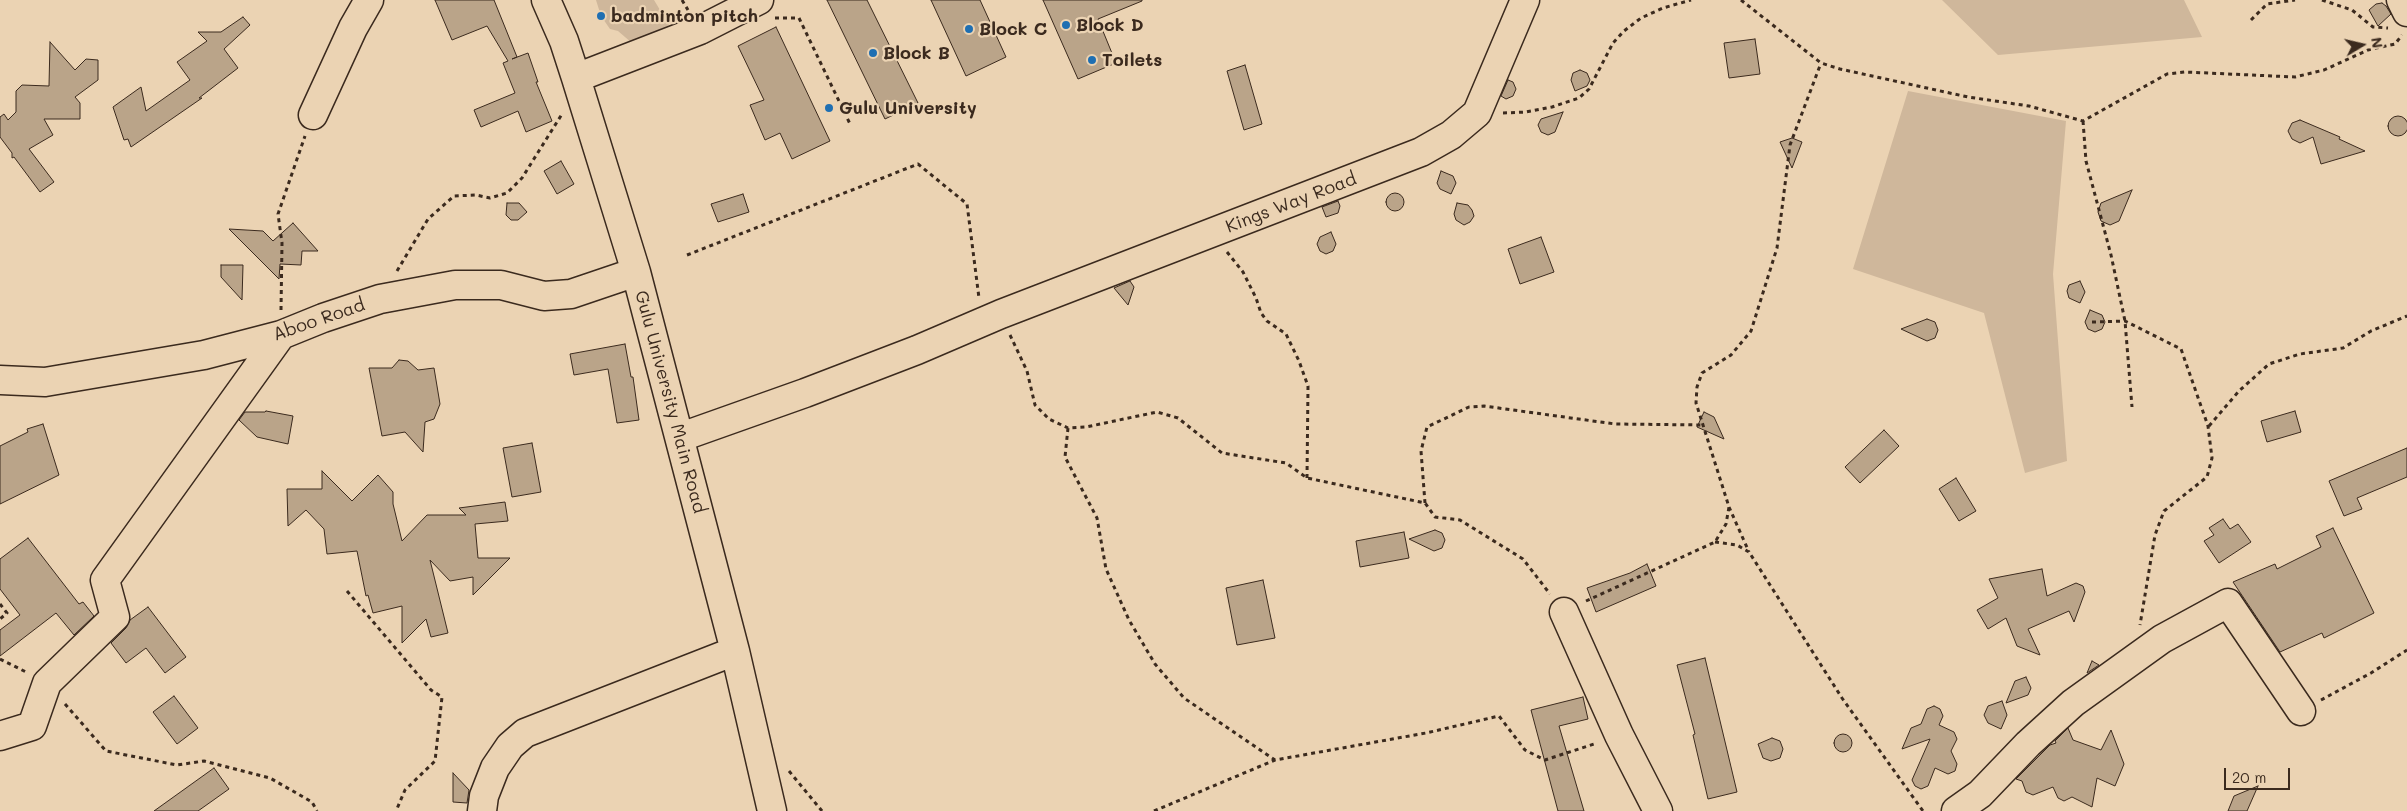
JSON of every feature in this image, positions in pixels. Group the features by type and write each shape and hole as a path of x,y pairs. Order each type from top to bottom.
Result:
{"street":[{"path":"313,115 353,28 370,0"},
{"name":"Gulu University Main Road","path":"546,0 576,78 636,272 735,651 772,811"},
{"name":"Kings Way Road","path":"680,437 805,393 992,318 1213,234 1420,152 1451,135 1477,114 1525,0"},
{"path":"2400,0 2402,23"},
{"path":"576,78 700,30 764,9"},
{"name":"Aboo Road","path":"0,380 45,382 204,355 281,335 323,318 380,299 455,285 501,285 544,296 571,294 636,272"},
{"path":"0,736 32,726 47,683 114,617 105,580 281,335"},
{"path":"1956,811 1986,802 2028,744 2073,704 2162,639 2228,603 2301,711"},
{"path":"1564,612 1619,735 1658,811"},
{"path":"482,811 484,796 495,768 510,746 525,733 735,651"}],"path":[{"path":"1477,114 1526,112 1552,107 1578,98 1588,89 1614,43 1624,31 1641,18 1656,11 1691,0"},
{"path":"1740,0 1821,63 1840,69 1968,97 2030,106 2083,121 2167,74 2185,72 2295,77 2324,70 2368,50 2395,44 2402,23"},
{"path":"2251,20 2266,2 2294,0"},
{"path":"2322,0 2352,10 2373,27 2384,29 2402,23"},
{"path":"764,9 799,18 851,126"},
{"path":"1821,63 1790,145 1777,248 1751,331 1731,355 1702,373 1697,387 1696,403 1729,507 1749,552 1842,698 1923,811"},
{"path":"380,299 428,218 454,196 476,195 490,198 508,193 522,178 563,112"},
{"path":"281,335 282,243 278,214 313,115"},
{"path":"2083,121 2086,161 2111,255 2124,321 2132,407"},
{"path":"687,255 918,164 968,204 992,318 1027,371 1035,405 1049,420 1068,428 1086,427 1157,412 1178,418 1222,453 1286,463 1307,478 1425,503"},
{"path":"1213,234 1243,272 1266,321 1286,334 1299,360 1308,386 1307,478"},
{"path":"2208,426 2238,391 2269,364 2300,354 2343,348 2371,331 2407,316"},
{"path":"2092,322 2124,321 2180,349 2208,426 2212,458 2207,476 2164,511 2155,535 2135,660"},
{"path":"1704,425 1615,424 1484,406 1469,407 1427,427 1421,451 1425,503 1435,517 1460,520 1523,559 1564,612 1715,542 1737,545 1749,552"},
{"path":"1068,428 1065,458 1097,518 1106,569 1129,620 1155,664 1184,698 1275,760"},
{"path":"1715,542 1726,524 1729,507"},
{"path":"347,591 431,690 442,697 435,761 405,790 396,811"},
{"path":"0,604 7,613 0,619"},
{"path":"2301,711 2371,674 2407,650"},
{"path":"0,659 47,683 106,751 177,765 204,761 270,778 312,802 317,811"},
{"path":"1154,811 1275,760 1426,733 1499,716 1525,750 1545,760 1619,735"}],"shaded area":[{"path":"596,0 654,0 669,25 632,43 618,31 610,29 601,16"},
{"path":"1942,0 2184,0 2202,37 1998,55"},
{"path":"1908,91 2066,121 2053,274 2067,461 2025,473 1984,313 1853,269"}],"building":[{"path":"435,0 494,0 517,57 512,59 528,53 538,82 536,82 552,121 526,132 518,111 481,127 474,110 515,93 503,63 508,61 487,26 452,40"},
{"name":"Block B","path":"827,0 867,0 918,103 885,119"},
{"name":"Block C","path":"931,0 980,0 1006,57 966,76"},
{"path":"1043,0 1142,1 1098,19 1116,63 1078,79"},
{"path":"2382,3 2391,14 2378,26 2369,10 2376,4"},
{"path":"243,17 250,25 224,49 238,68 199,98 202,98 131,147 128,139 124,140 113,107 141,87 146,111 190,80 177,62 207,41 198,32 221,32"},
{"path":"776,27 830,141 792,159 780,133 765,140 750,105 764,100 738,46"},
{"path":"1755,39 1760,74 1729,78 1724,43"},
{"path":"50,42 75,70 86,59 98,60 98,80 75,97 80,103 80,119 44,119 53,135 29,149 54,182 40,192 14,157 12,158 12,153 0,137 0,117 4,114 8,120 16,112 16,91 22,85 49,86"},
{"path":"1245,65 1262,124 1244,130 1227,71"},
{"path":"1580,70 1587,73 1590,80 1587,86 1575,91 1571,80 1573,73"},
{"path":"1508,80 1513,82 1516,89 1513,96 1506,99 1501,96"},
{"path":"1563,112 1555,132 1548,135 1541,132 1538,125 1541,119"},
{"path":"2398,116 2405,119 2408,126 2405,133 2398,136 2391,133 2388,126 2391,119"},
{"path":"2300,120 2340,137 2339,139 2365,151 2321,164 2313,137 2300,143 2292,139 2288,131 2292,123"},
{"path":"1792,138 1802,142 1792,168 1780,142"},
{"path":"561,161 574,184 557,194 544,171"},
{"path":"1441,171 1453,176 1456,183 1451,194 1440,189 1437,183"},
{"path":"2132,190 2119,221 2110,225 2101,221 2098,212 2101,203"},
{"path":"1395,193 1401,196 1404,202 1401,208 1395,211 1389,208 1386,202 1389,196"},
{"path":"743,194 749,212 718,222 711,204"},
{"path":"1338,201 1340,206 1338,213 1326,217 1322,207"},
{"path":"507,203 519,203 527,212 518,220 511,220 506,215"},
{"path":"1457,203 1468,205 1474,216 1470,222 1464,225 1456,220 1454,214"},
{"path":"293,223 318,251 302,251 301,265 280,264 279,279 229,229 263,231 273,241"},
{"path":"1331,232 1336,244 1333,251 1326,254 1320,251 1317,244 1320,237"},
{"path":"1541,237 1554,272 1520,284 1508,249"},
{"path":"221,265 243,265 242,300 221,277"},
{"path":"1130,281 1134,287 1128,305 1114,288"},
{"path":"2080,281 2085,292 2080,303 2069,298 2067,291 2069,285"},
{"path":"2090,310 2102,315 2105,322 2102,329 2095,332 2088,329 2085,322"},
{"path":"1927,319 1935,322 1938,330 1935,338 1927,341 1901,329"},
{"path":"625,344 631,377 633,377 639,420 617,423 608,369 574,375 570,354"},
{"path":"399,360 408,361 418,370 434,368 440,404 434,419 425,422 423,452 405,432 382,436 369,368 392,368"},
{"path":"266,411 293,416 288,444 257,437 239,420 245,412"},
{"path":"2295,411 2301,432 2267,442 2261,421"},
{"path":"1704,412 1714,417 1724,439 1697,427"},
{"path":"43,424 59,475 0,504 0,446 28,432 27,429"},
{"path":"1884,430 1899,446 1860,483 1845,467"},
{"path":"532,443 541,492 512,497 503,448"},
{"path":"2407,448 2407,477 2357,498 2362,509 2344,516 2329,481"},
{"path":"322,471 352,501 378,475 393,492 393,504 402,541 427,515 466,515 459,508 505,502 508,521 475,524 478,558 510,558 473,595 473,577 450,581 430,560 448,633 431,637 426,619 402,643 402,606 373,613 368,595 366,596 357,551 327,554 324,529 306,510 288,526 287,489 322,489"},
{"path":"1956,478 1976,511 1959,521 1939,489"},
{"path":"2223,519 2230,529 2238,524 2251,542 2219,563 2204,541 2214,535 2209,528"},
{"path":"2333,528 2374,613 2324,638 2322,633 2280,652 2233,582 2275,564 2277,569 2321,547 2316,536"},
{"path":"1435,530 1442,533 1445,540 1442,548 1434,551 1409,539"},
{"path":"1404,532 1409,558 1360,567 1356,541"},
{"path":"28,538 79,604 83,602 94,616 74,635 56,613 0,656 0,630 20,615 0,589 0,559"},
{"path":"1647,564 1656,586 1596,612 1587,588 1630,573"},
{"path":"2042,569 2047,596 2076,583 2083,586 2085,592 2074,622 2069,611 2028,629 2040,655 2017,646 2006,618 1988,629 1977,610 1998,598 1989,579"},
{"path":"1263,580 1275,638 1237,645 1226,588"},
{"path":"148,607 186,657 165,673 146,648 126,663 111,643 126,628 130,620"},
{"path":"1705,658 1737,792 1708,799 1693,735 1695,734 1677,665"},
{"path":"2092,661 2099,665 2087,673"},
{"path":"2026,677 2031,688 2028,695 2006,703 2015,681"},
{"path":"174,696 198,728 177,744 153,712"},
{"path":"1583,697 1588,719 1559,726 1584,811 1558,811 1531,710"},
{"path":"2002,701 2007,715 2001,729 1988,723 1984,715 1988,706"},
{"path":"1934,706 1940,709 1943,716 1939,725 1954,732 1957,739 1951,751 1957,764 1955,771 1948,774 1935,768 1928,786 1921,789 1915,786 1912,780 1930,739 1902,749 1911,728 1921,724 1927,709"},
{"path":"2068,728 2073,740 2101,750 2111,730 2124,764 2115,786 2097,778 2092,807 2072,797 2064,801 2058,798 2053,787 2033,795 2026,792 2022,781 2016,779 2050,745 2056,743 2055,741"},
{"path":"1843,734 1849,737 1852,743 1849,749 1843,752 1837,749 1834,743 1837,737"},
{"path":"1772,738 1780,741 1783,749 1780,758 1771,761 1763,758 1758,744"},
{"path":"214,768 229,789 198,811 154,811"},
{"path":"453,773 469,790 467,803 453,802"},
{"path":"2258,786 2247,811 2228,811 2234,796"}],"place":[{"name":"badminton pitch","path":"601,16"},
{"name":"Block D","path":"1066,25"},
{"name":"Block C","path":"969,29"},
{"name":"Block B","path":"873,53"},
{"name":"Toilets","path":"1092,60"},
{"name":"Gulu University","path":"829,108"}]}
